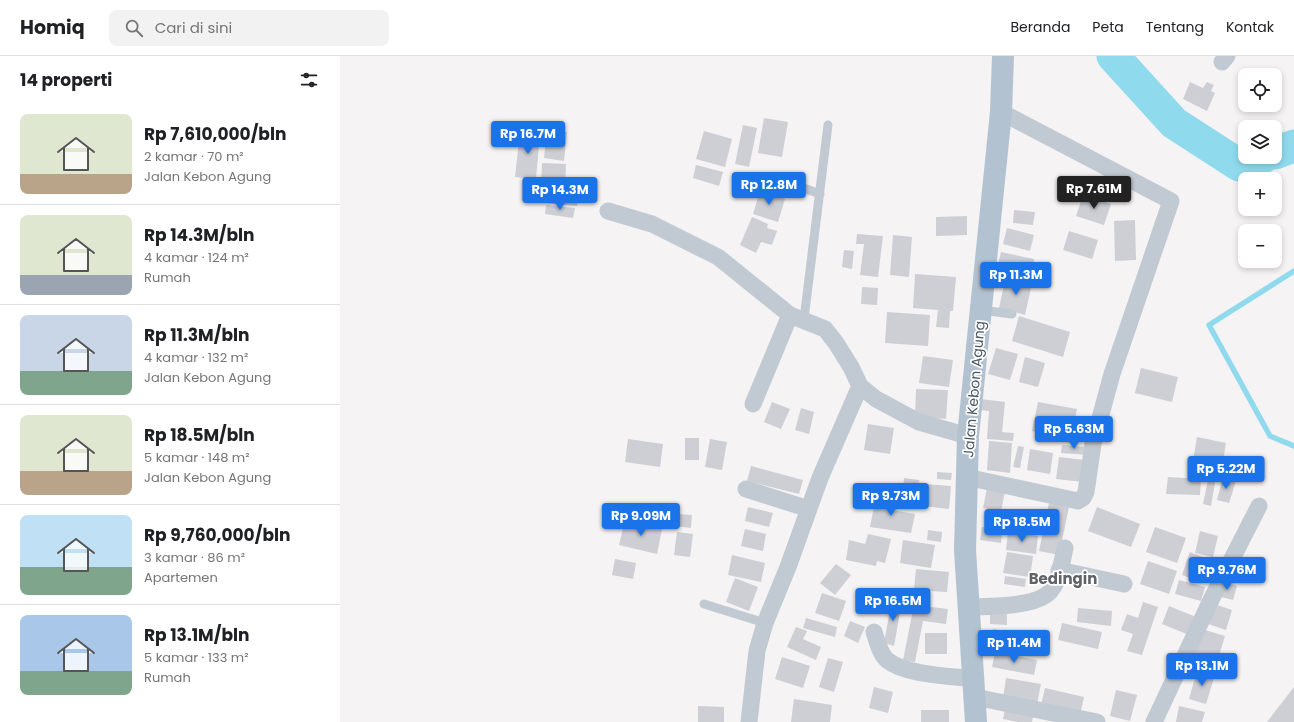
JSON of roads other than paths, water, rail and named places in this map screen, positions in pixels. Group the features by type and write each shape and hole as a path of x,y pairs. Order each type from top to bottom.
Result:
{"main road":[{"name":"Jalan Kebon Agung","path":"976,722 965,550 966,477 968,436 1001,112 1003,56"}],"street":[{"path":"966,477 1078,501 1083,498 1086,492 1093,444 1112,374 1171,201 1001,112"},
{"path":"608,211 652,224 718,257 797,317 825,329 851,367 860,386 876,399 919,422 968,436"},
{"path":"753,404 797,317"},
{"path":"749,722 757,652 765,623 820,478 860,386"},
{"path":"746,489 809,509"},
{"path":"1154,722 1211,600 1259,506"},
{"path":"968,607 1021,604 1044,596 1052,590 1065,548"},
{"path":"1059,570 1124,584"},
{"path":"874,632 883,656 893,664 905,669 1097,722"}],"lane":[{"path":"797,317 820,194 828,125"},
{"path":"773,178 820,194"},
{"path":"981,310 1012,314"},
{"path":"704,604 765,623"}],"waterway":[{"path":"1113,56 1174,123 1239,165 1242,164"},
{"path":"1282,150 1294,146"},
{"path":"1294,271 1209,325 1270,436 1294,446"}],"district":[{"name":"Bedingin","path":"1063,578"}]}
